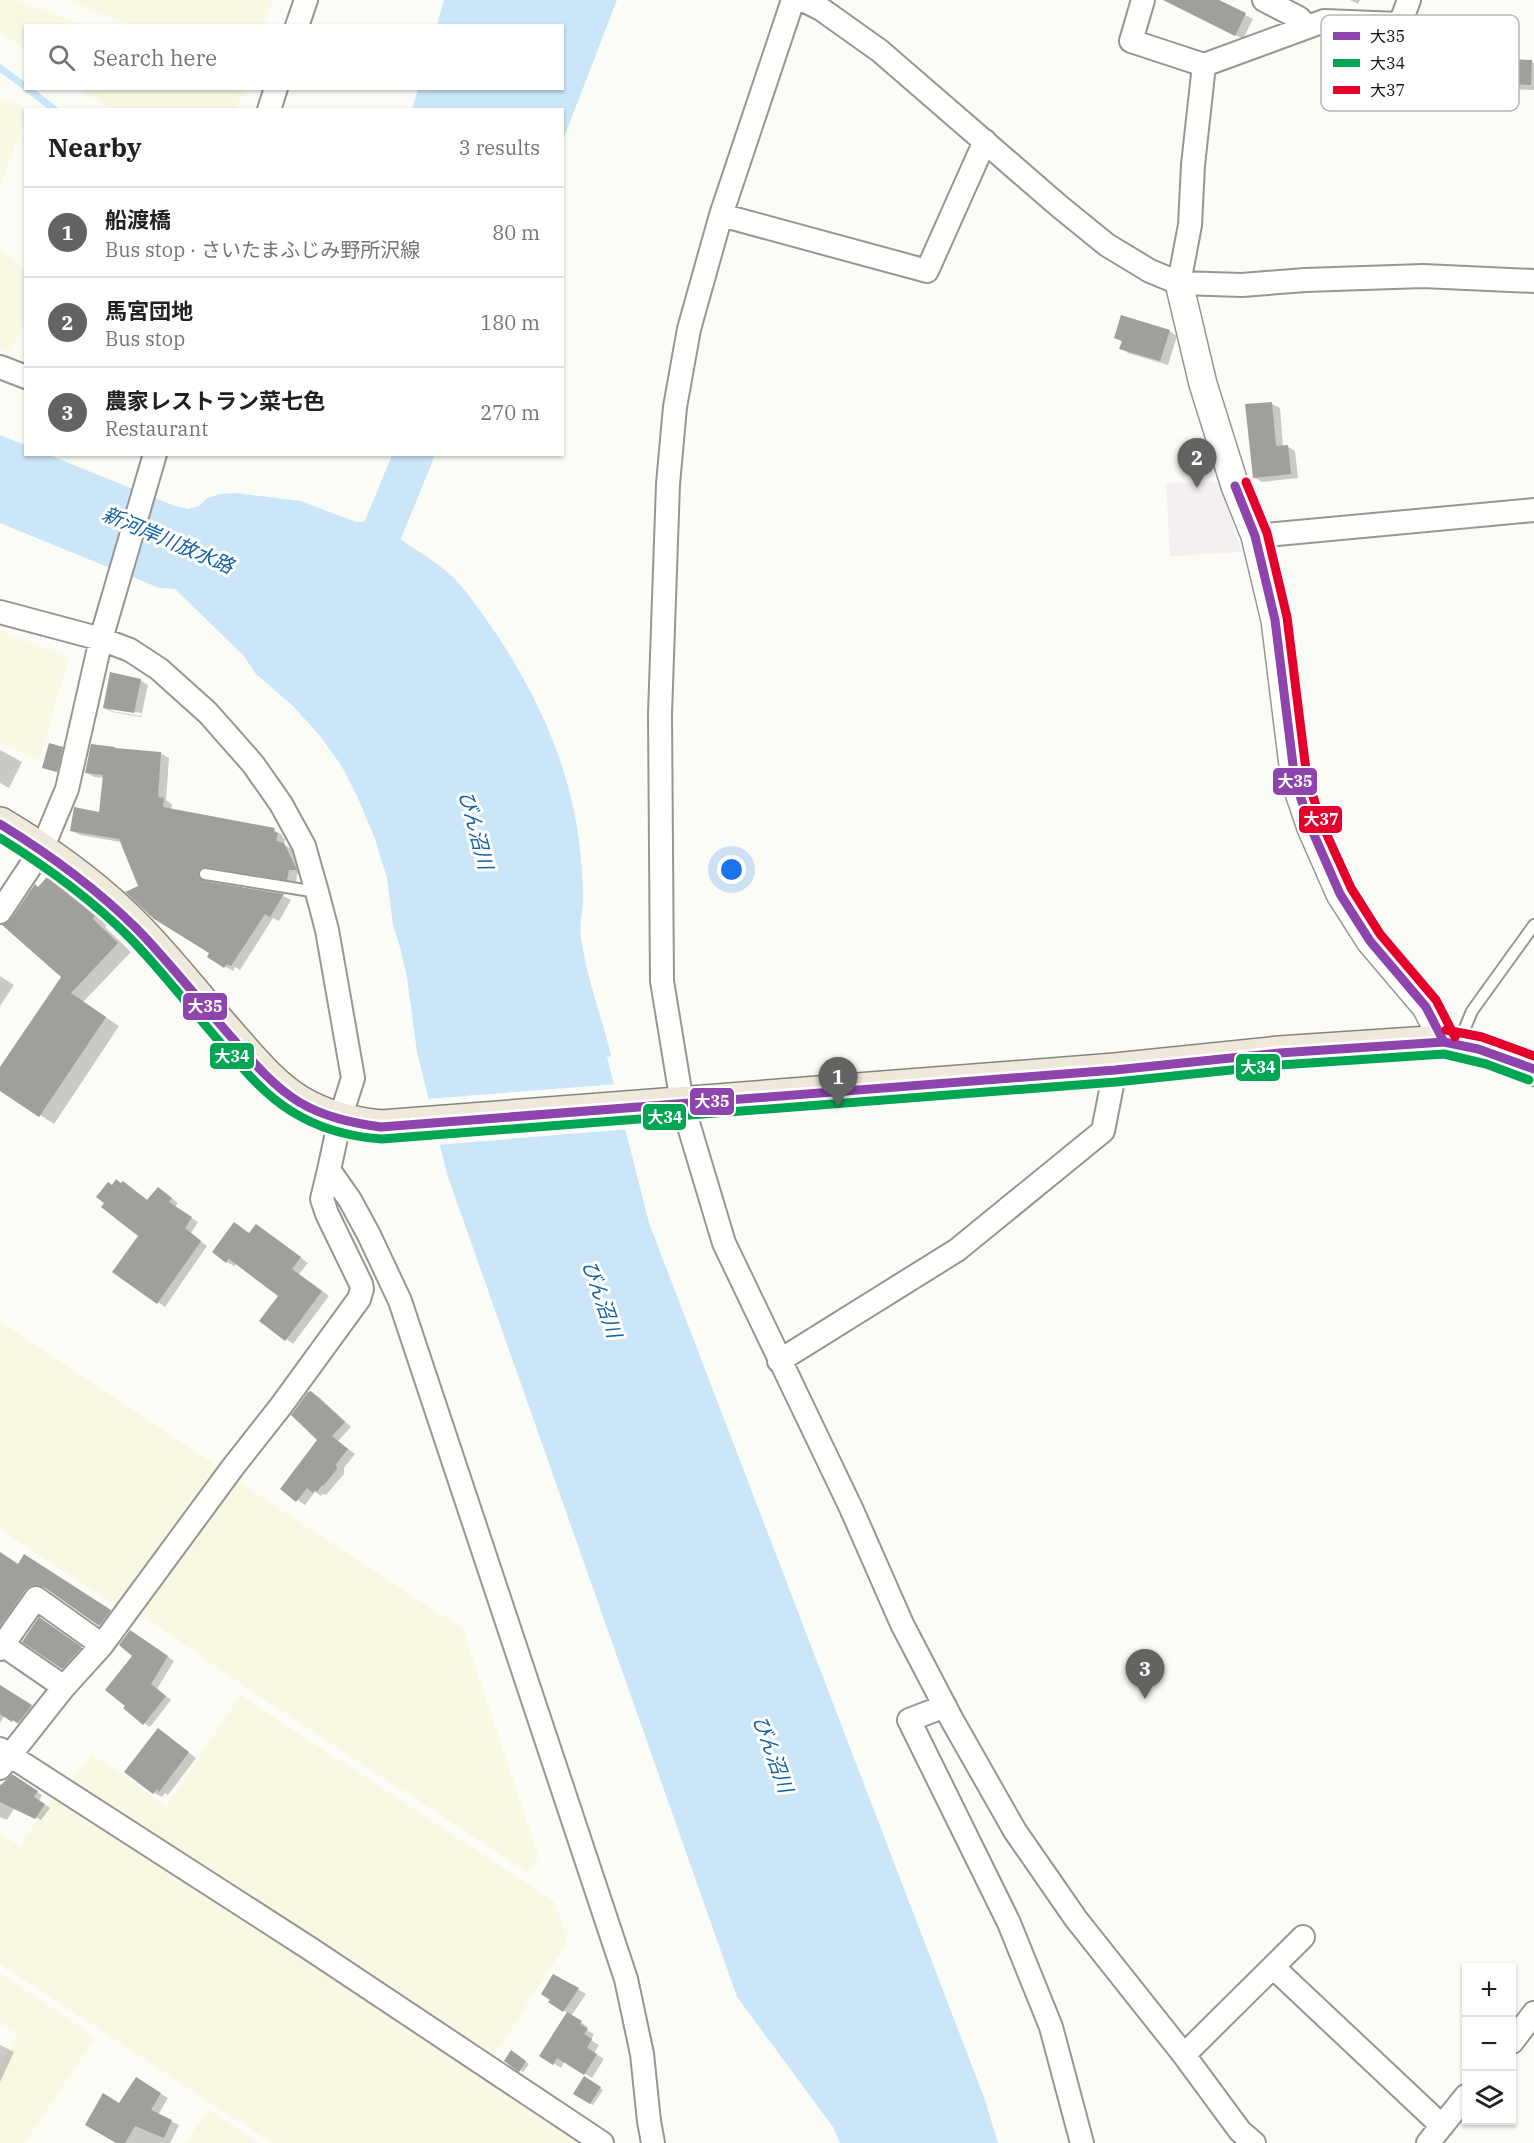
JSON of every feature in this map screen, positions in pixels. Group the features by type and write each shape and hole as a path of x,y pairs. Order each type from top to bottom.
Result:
{"main road":[{"path":"0,824 42,849 88,884 125,917 161,955 257,1067 273,1081 300,1102 340,1119 362,1125 381,1127 1114,1070 1289,1052 1451,1043 1497,1054 1534,1069"}],"street":[{"path":"298,24 306,0"},
{"path":"793,0 721,215 688,329 675,407 668,484 660,714 663,981 677,1103 724,1243 851,1508 902,1624 945,1706 1015,1831 1076,1919 1184,2055 1240,2131 1254,2143"},
{"path":"803,0 820,9 880,51 1107,245 1149,271 1179,283 1242,285 1305,280 1423,276 1534,281"},
{"path":"1143,0 1131,41 1204,64 1321,22"},
{"path":"1264,0 1299,18 1307,27"},
{"path":"1403,15 1409,0"},
{"path":"1204,64 1193,165 1190,225 1179,283 1203,384 1235,486 1255,536 1275,620 1296,781 1311,828 1340,894 1370,941 1426,1007 1451,1043"},
{"path":"270,108 275,90"},
{"path":"721,215 927,271 985,141"},
{"path":"0,367 24,376"},
{"path":"0,912 8,885 42,849 67,789 108,611 154,456"},
{"path":"1255,536 1534,510"},
{"path":"0,612 101,639 130,650 159,669 208,713 253,764 281,804 304,846 327,930 353,1078 340,1119 322,1199 362,1289 359,1299 281,1406 233,1467 102,1645 3,1757 309,1948 602,2143"},
{"path":"780,1361 957,1250 1103,1131 1114,1070"},
{"path":"329,1170 350,1200 369,1235 400,1301 469,1504 626,1979 642,2054 653,2143"},
{"path":"63,1687 2,1647 36,1598 102,1645"},
{"path":"945,1706 909,1720 1009,1923 1051,2027 1082,2143"},
{"path":"1184,2055 1303,1937"},
{"path":"1273,1967 1435,2134 1462,2102"},
{"path":"1516,2038 1531,2022"}],"lane":[{"path":"205,874 317,892"},
{"path":"1451,1043 1534,925"}],"shaded area":[{"path":"1219,482 1242,552 1170,556 1166,483"}],"green space":[{"path":"0,0 17,0 81,24 24,24 24,49 0,32"},
{"path":"66,0 273,0 263,24 130,24"},
{"path":"82,90 244,90 237,108 109,108"},
{"path":"0,98 26,108 24,108 24,121 0,186"},
{"path":"0,248 24,269 24,322 11,352 0,348"},
{"path":"0,631 69,657 39,760 0,742"},
{"path":"0,1321 223,1470 119,1607 0,1530"},
{"path":"234,1479 463,1629 539,1857 527,1872 248,1689 139,1613"},
{"path":"240,1695 554,1901 568,1941 490,2062 66,1786 92,1754 167,1806"},
{"path":"56,1793 591,2143 272,2143 0,1964 0,1834 20,1846"},
{"path":"0,1973 95,2037 25,2143 0,2143 0,2068 18,2032 0,2023"},
{"path":"208,2109 259,2143 186,2143"}],"water":[{"path":"444,0 617,0 564,137 564,108 412,108 418,90 564,90 564,24 437,24"},
{"name":"新河岸川放水路","path":"0,435 24,445 24,456 51,456 175,506 189,509 199,506 207,498 236,493 301,501 356,522 363,522 374,510 379,511 397,477 407,481 393,516 399,519 397,537 453,577 476,605 527,685 562,765 576,821 581,863 583,952 611,1056 607,1057 649,1223 985,2100 998,2143 840,2143 833,2127 737,1997 447,1174 417,1052 407,978 393,925 387,878 375,839 341,765 320,736 293,706 255,673 244,656 175,589 159,588 0,523"}],"pier":[{"path":"618,1084 629,1129 437,1145 426,1099"}],"building":[{"path":"1163,0 1219,0 1246,13 1235,36"},
{"path":"1519,59 1532,60 1531,85 1519,84"},
{"path":"1121,315 1170,330 1160,361 1119,349 1122,341 1114,338"},
{"path":"1272,402 1276,446 1288,445 1291,474 1253,478 1245,404"},
{"path":"110,672 141,679 134,713 103,708"},
{"path":"49,743 63,747 57,772 42,768"},
{"path":"91,744 161,752 158,797 164,798 163,807 275,828 274,832 278,833 276,841 284,843 297,870 289,870 287,880 206,867 202,867 198,872 198,877 204,881 284,894 270,917 265,914 231,966 227,964 224,968 207,957 209,953 154,919 125,892 138,886 119,839 70,831 74,807 99,812 103,775 85,773"},
{"path":"47,877 95,916 93,919 118,943 71,993 106,1017 39,1117 0,1091 0,1067 61,977 2,925 11,919 35,884 38,887"},
{"path":"116,1179 121,1183 123,1181 147,1200 158,1187 172,1198 169,1202 192,1217 185,1228 201,1241 157,1304 112,1272 138,1236 101,1207 104,1203 96,1197 108,1182 112,1185"},
{"path":"234,1222 249,1233 256,1224 301,1257 292,1269 322,1291 285,1341 259,1321 278,1296 229,1259 226,1263 212,1252"},
{"path":"311,1391 345,1422 332,1436 348,1449 336,1464 337,1469 323,1486 313,1493 307,1488 296,1502 280,1489 317,1440 291,1415"},
{"path":"0,1552 18,1564 24,1554 111,1610 99,1626 44,1587 30,1586 0,1626"},
{"path":"39,1617 82,1647 62,1669 22,1642"},
{"path":"130,1630 168,1656 151,1684 166,1696 143,1725 105,1690 132,1656 119,1645"},
{"path":"0,1685 32,1705 18,1723 0,1714"},
{"path":"158,1728 189,1752 159,1792 157,1789 153,1794 124,1772"},
{"path":"12,1774 38,1791 34,1797 45,1804 35,1819 0,1802 0,1786"},
{"path":"553,1974 579,1988 563,2012 541,1994"},
{"path":"567,2012 582,2021 580,2024 588,2029 584,2034 592,2039 587,2048 597,2054 584,2075 557,2058 553,2065 539,2056"},
{"path":"511,2050 526,2061 519,2072 504,2061"},
{"path":"584,2076 601,2087 590,2104 573,2094"},
{"path":"136,2077 161,2093 151,2110 172,2120 164,2138 135,2126 125,2143 116,2143 85,2125 103,2093 119,2103"}],"waterway":[{"path":"0,68 24,86"},
{"path":"30,90 52,108"},
{"name":"びん沼川","path":"382,532 413,456"}],"transit line":[{"name":"大37","path":"1246,482 1267,533 1287,617 1307,778 1322,824 1351,888 1380,934 1436,1000 1455,1037"},
{"name":"大35","path":"1235,486 1255,536 1275,620 1295,781 1311,828 1340,894 1370,941 1426,1007 1444,1042"},
{"name":"大35","path":"0,824 72,872 137,929 256,1065 281,1089 318,1112 338,1119 381,1127 1115,1070 1279,1053 1444,1042 1478,1049 1534,1069"},
{"name":"大34","path":"0,838 68,884 130,938 240,1065 273,1098 312,1122 335,1131 358,1136 382,1139 1116,1082 1280,1065 1444,1054 1486,1064 1529,1080"},
{"name":"大37","path":"1446,1030 1482,1037 1534,1056"}],"place":[{"name":"馬宮団地","path":"1197,488"},
{"name":"船渡橋","path":"838,1107"},
{"name":"農家レストラン菜七色","path":"1145,1699"}]}
